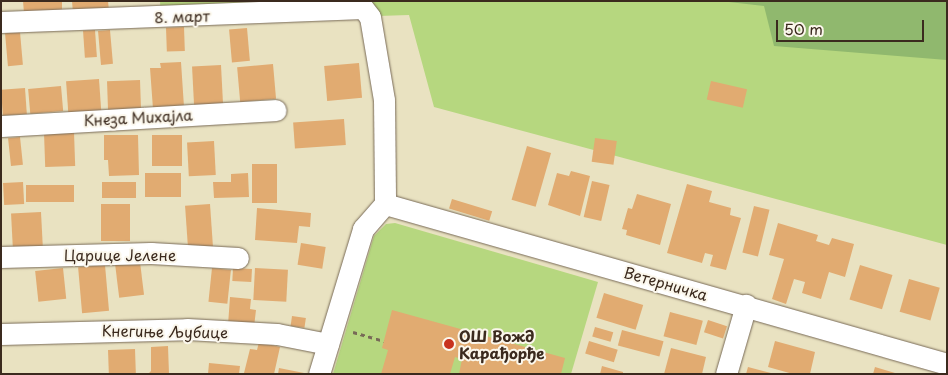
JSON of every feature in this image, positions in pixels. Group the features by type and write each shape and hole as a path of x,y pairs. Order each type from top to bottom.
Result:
{"street":[{"name":"8. март","path":"1,22 363,8 370,18 384,100 385,204"},
{"name":"Кнеза Михајла","path":"1,126 276,110"},
{"name":"Ветерничка","path":"385,204 397,205 947,364"},
{"path":"319,374 363,229 385,204"},
{"name":"Царице Јелене","path":"1,257 151,253 238,258"},
{"path":"726,374 746,305"},
{"name":"Кнегиње Љубице","path":"1,334 84,329 187,329 330,335"}],"path":[{"path":"330,335 384,341"}],"green space":[{"path":"160,1 947,1 947,245 434,107 409,15 161,23"},
{"path":"720,1 947,1 947,60 774,46 764,6"},
{"path":"395,223 598,282 571,374 333,374 374,236 386,224"}],"building":[{"path":"23,1 62,1 62,11 24,13"},
{"path":"72,1 108,1 109,11 73,13"},
{"path":"184,27 185,51 167,52 166,28"},
{"path":"247,28 250,61 232,62 229,30"},
{"path":"95,30 97,57 85,58 83,31"},
{"path":"110,30 113,64 101,65 98,31"},
{"path":"20,32 23,65 8,66 5,33"},
{"path":"181,62 184,107 153,109 150,68 161,68 160,63"},
{"path":"359,63 362,98 327,101 324,66"},
{"path":"273,64 276,99 240,102 237,67"},
{"path":"221,65 223,104 194,105 192,67"},
{"path":"99,79 101,111 68,113 66,81"},
{"path":"140,80 141,110 108,111 107,81"},
{"path":"711,81 747,89 743,108 707,100"},
{"path":"61,86 63,111 30,114 28,89"},
{"path":"25,88 27,114 3,116 1,90"},
{"path":"344,119 346,145 295,148 293,123"},
{"path":"74,132 75,166 45,167 44,133"},
{"path":"104,135 138,135 139,175 109,176 108,160 104,160"},
{"path":"152,135 182,135 182,166 152,166"},
{"path":"20,137 23,165 11,166 8,138"},
{"path":"595,138 617,141 613,165 592,162"},
{"path":"214,141 216,175 189,176 187,142"},
{"path":"527,146 551,153 536,207 512,200"},
{"path":"252,164 277,164 277,203 252,203"},
{"path":"571,171 590,176 580,216 548,205 557,173 569,176"},
{"path":"145,173 181,173 181,197 145,197"},
{"path":"248,173 249,197 214,198 213,182 231,182 231,174"},
{"path":"592,181 610,185 601,221 584,217"},
{"path":"23,182 24,204 4,205 3,183"},
{"path":"102,182 136,182 136,198 102,198"},
{"path":"687,184 712,191 709,202 731,208 730,215 741,218 726,270 710,266 713,255 705,253 702,263 667,253"},
{"path":"26,185 74,185 74,202 26,202"},
{"path":"637,194 671,204 660,245 626,235 627,230 622,229 628,208 632,209"},
{"path":"452,199 492,211 489,221 449,209"},
{"path":"101,204 130,204 130,241 101,241"},
{"path":"210,204 213,247 188,249 185,206"},
{"path":"754,206 770,210 758,256 742,253"},
{"path":"257,208 311,213 310,227 299,226 297,243 255,240"},
{"path":"41,212 43,249 13,251 11,214"},
{"path":"778,223 818,235 816,241 829,245 832,238 854,244 845,277 829,272 821,299 802,293 805,282 794,279 786,304 772,299 784,259 769,255"},
{"path":"301,243 326,247 322,269 298,265"},
{"path":"140,262 144,295 119,298 115,265"},
{"path":"105,265 109,311 82,313 78,267"},
{"path":"860,265 893,275 882,309 849,299"},
{"path":"63,268 66,299 38,302 35,271"},
{"path":"212,268 231,270 227,304 208,302"},
{"path":"233,268 252,269 251,282 232,281"},
{"path":"255,268 288,270 286,302 253,300"},
{"path":"909,279 940,288 930,321 900,312"},
{"path":"604,293 643,305 636,330 596,318"},
{"path":"230,297 251,299 250,309 256,310 254,327 228,325"},
{"name":"ОШ Вожд Карађорђе","path":"392,310 565,358 561,374 459,374 462,359 455,357 450,374 381,374 388,350 382,348"},
{"path":"670,312 703,321 696,345 664,336"},
{"path":"292,316 306,318 304,328 291,326"},
{"path":"708,320 727,326 723,339 704,332"},
{"path":"595,327 613,332 611,342 592,337"},
{"path":"622,330 664,341 659,357 618,345"},
{"path":"589,341 618,350 614,362 585,353"},
{"path":"775,341 815,352 810,374 793,374 768,367"},
{"path":"259,342 280,347 274,374 244,373 250,349 257,350"},
{"path":"168,346 169,374 148,374 151,371 151,347"},
{"path":"671,348 706,357 702,374 664,374"},
{"path":"135,349 136,374 109,374 108,350"},
{"path":"209,363 240,366 239,374 208,374"},
{"path":"602,366 623,372 623,374 600,374"},
{"path":"748,367 771,373 771,374 746,374"},
{"path":"875,367 895,373 895,374 873,374"},
{"path":"279,368 304,373 304,374 278,374"}],"place":[{"name":"ОШ Вожд Карађорђе","path":"449,344"}]}
